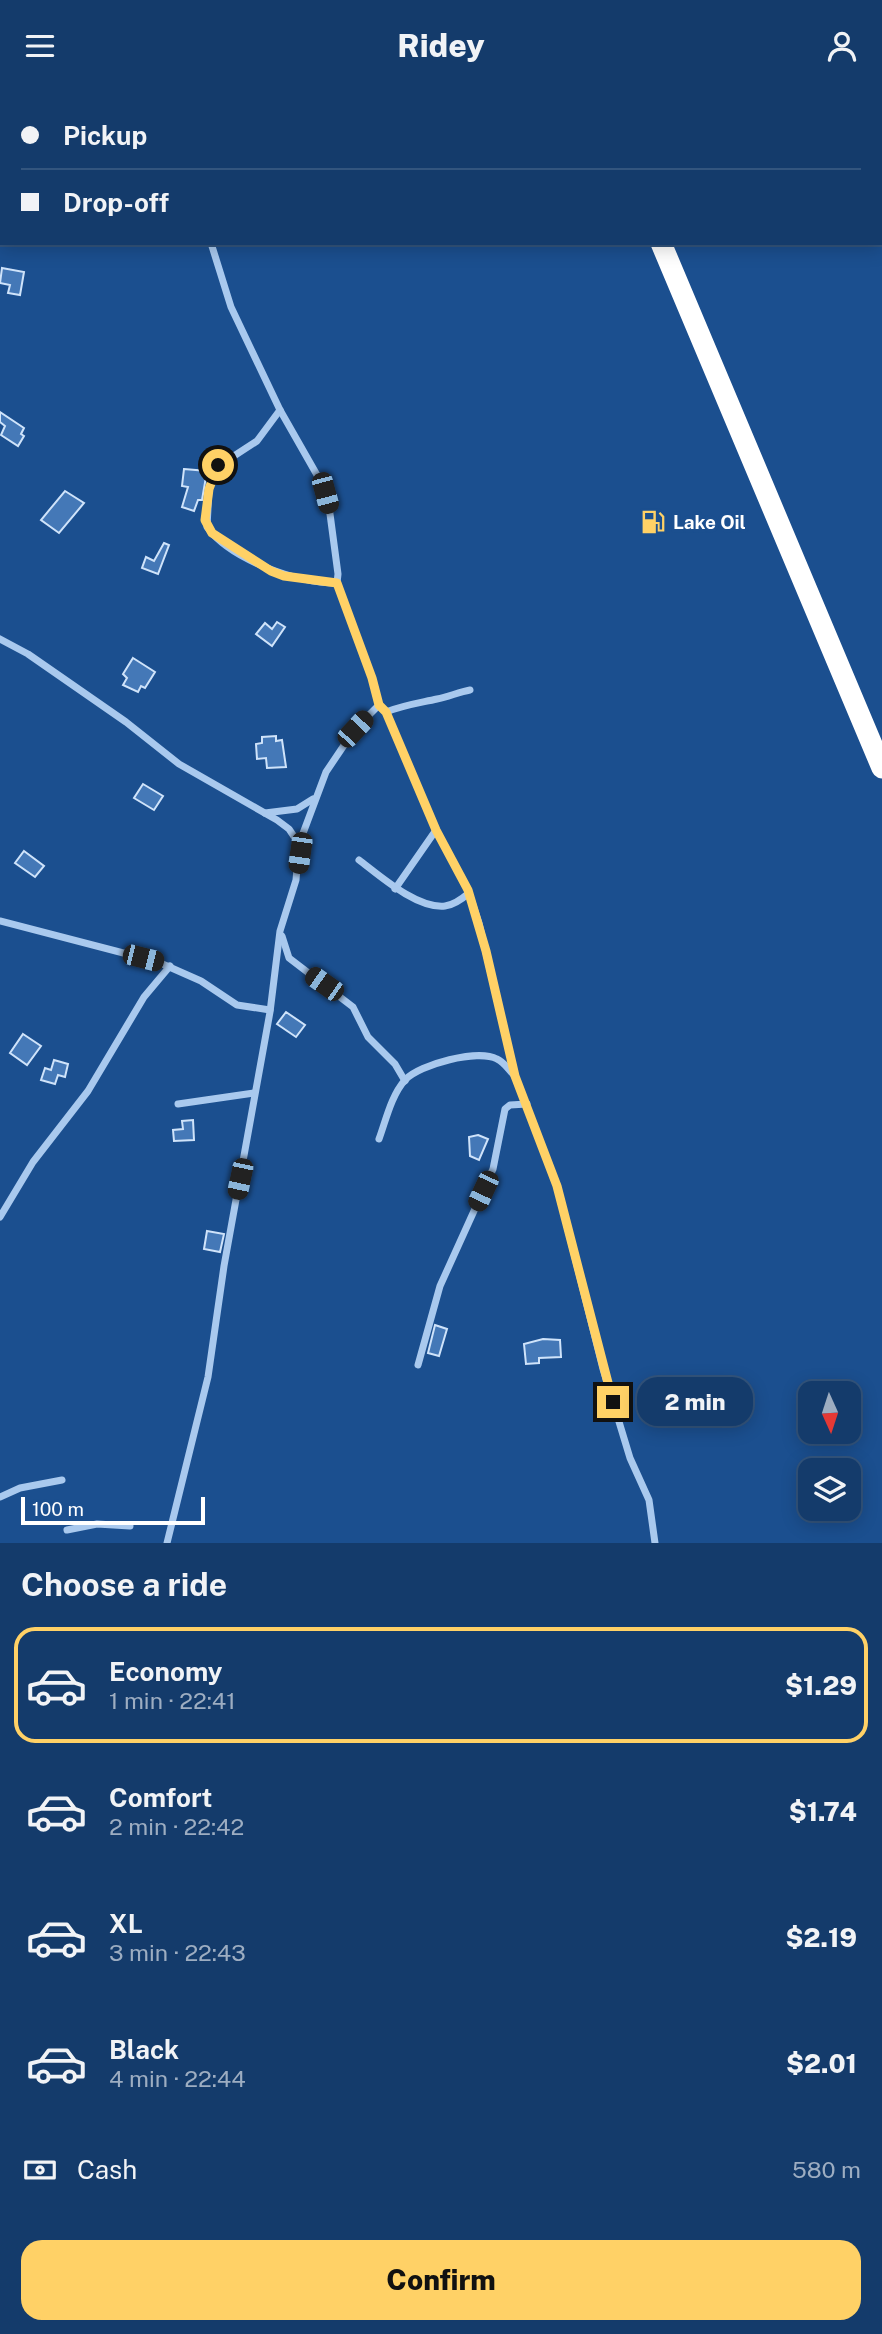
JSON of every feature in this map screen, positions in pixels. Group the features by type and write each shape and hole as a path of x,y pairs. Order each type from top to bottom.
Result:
{"highway":[{"path":"662,245 882,768"}],"street":[{"path":"212,245 231,307 280,410 325,493 338,574 337,583 372,678 379,705 386,712 436,830 469,893 486,951 515,1076 557,1186 603,1369 630,1458 649,1500 654,1543"},
{"path":"280,410 257,441 215,469 209,489 207,527 234,549 271,571 284,576 337,583"},
{"path":"0,639 127,722 170,758 289,829 299,844"},
{"path":"386,712 407,704 440,699 470,690"},
{"path":"167,1543 208,1377 270,1010 280,931 296,880 299,844 315,797 335,757 355,729 379,705"},
{"path":"265,813 297,809 315,797"},
{"path":"395,889 436,830"},
{"path":"359,860 395,889 435,905 456,903 469,893"},
{"path":"0,921 170,967 201,981 237,1005 270,1010"},
{"path":"280,931 289,958 353,1007 368,1037 389,1056 405,1081"},
{"path":"0,1217 33,1162 88,1091 144,997 170,967"},
{"path":"379,1139 393,1099 405,1081 432,1066 469,1055 496,1058 515,1076"},
{"path":"178,1104 254,1093"},
{"path":"418,1365 440,1286 493,1169 505,1109 510,1105 527,1104"},
{"path":"0,1497 20,1488 62,1480"},
{"path":"67,1530 97,1524 130,1526"}],"building":[{"path":"2,268 24,272 20,295 8,293 10,285 0,283"},
{"path":"0,412 24,428 21,434 24,436 18,446 1,435 5,426 0,422"},
{"path":"184,469 207,471 202,500 198,500 194,511 182,507 188,487 182,486"},
{"path":"65,491 84,503 59,533 41,520"},
{"path":"164,543 169,545 158,574 142,568 146,557 154,561"},
{"path":"277,622 285,627 272,646 256,634 265,623 272,629"},
{"path":"133,658 155,672 145,688 141,686 138,692 123,685 127,678 123,674"},
{"path":"276,736 276,741 282,740 286,767 267,768 266,758 257,759 256,744 262,743 262,737"},
{"path":"143,784 163,796 154,810 134,798"},
{"path":"24,851 44,866 35,877 15,863"},
{"path":"286,1012 305,1025 296,1037 277,1024"},
{"path":"23,1034 41,1046 27,1065 10,1053"},
{"path":"54,1060 68,1064 65,1077 58,1075 55,1084 41,1080 45,1068 51,1070"},
{"path":"193,1120 194,1140 174,1141 173,1130 183,1129 182,1121"},
{"path":"478,1135 488,1139 479,1160 470,1156 469,1137"},
{"path":"207,1231 224,1234 220,1252 204,1249"},
{"path":"435,1325 447,1329 439,1356 428,1353"},
{"path":"543,1339 560,1340 561,1357 539,1358 539,1363 526,1364 524,1344"}],"place":[{"name":"Lake Oil","path":"653,522"}],"route":[{"path":"218,465 209,489 205,520 212,533 271,571 284,576 337,583 372,678 379,705 386,712 436,830 468,890 479,923 515,1076 557,1186 582,1292 613,1402"}]}
